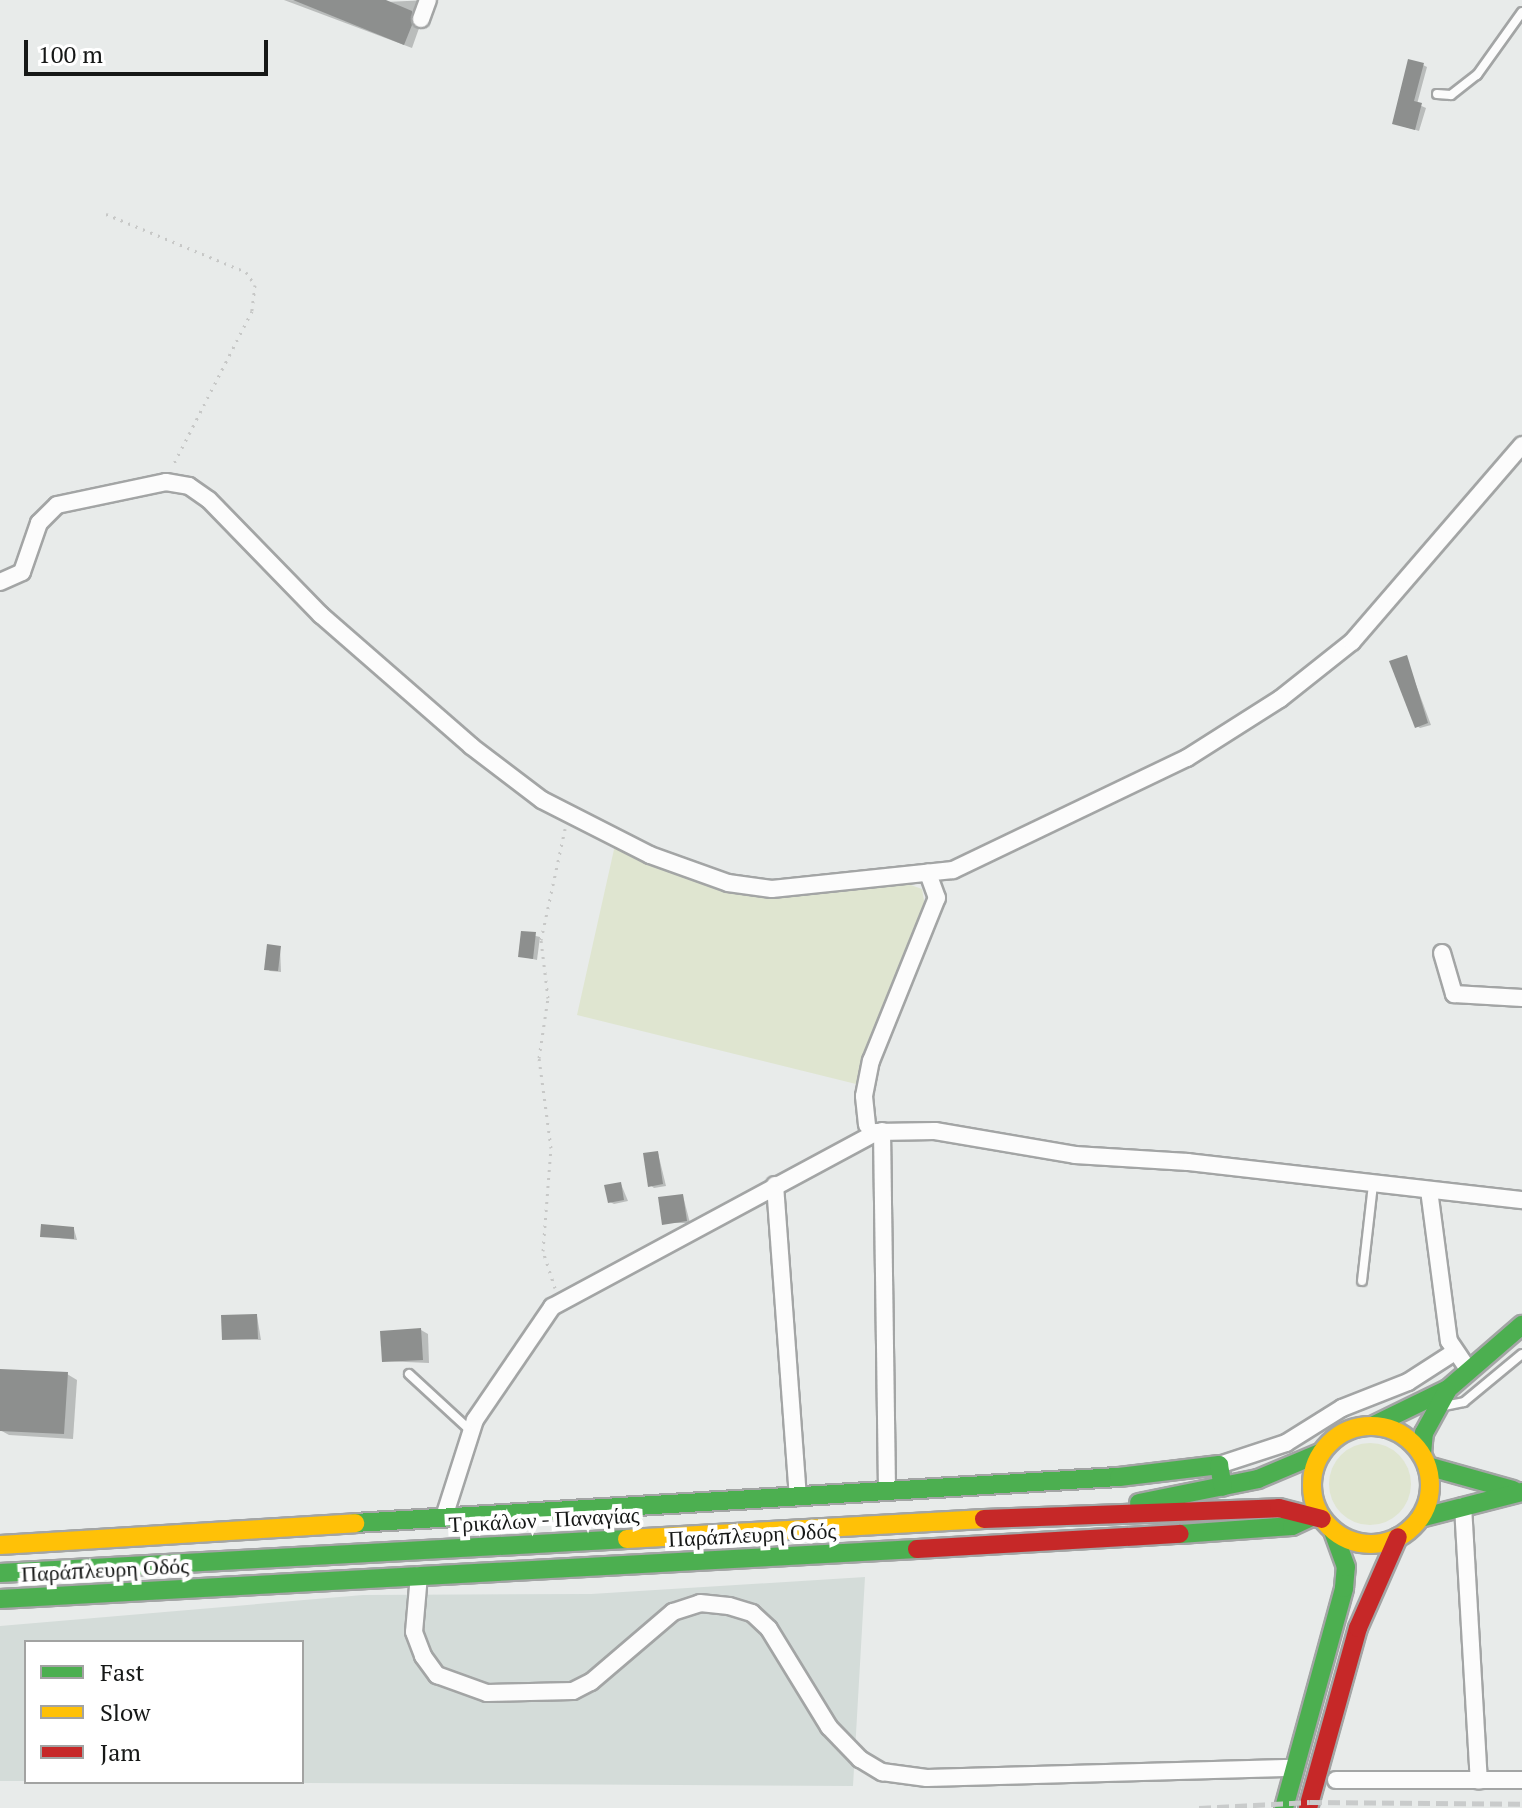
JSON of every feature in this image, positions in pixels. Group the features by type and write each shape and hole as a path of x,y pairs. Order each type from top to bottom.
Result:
{"main road":[{"path":"1284,1808 1344,1588 1346,1567 1323,1522 1311,1487 1320,1453 1343,1432 1374,1425 1448,1389 1522,1325"},
{"path":"1420,1518 1429,1490 1425,1460 1436,1407 1448,1389"},
{"path":"1374,1425 1404,1436 1425,1460 1521,1492"},
{"name":"Τρικάλων - Παναγίας","path":"1091,1513 1223,1487 1291,1468 1320,1453"},
{"name":"Παράπλευρη Οδός","path":"0,1545 887,1492 1219,1465"},
{"path":"1219,1465 1223,1487"},
{"path":"1308,1808 1358,1628 1398,1537 1420,1518 1521,1492"},
{"name":"Τρικάλων - Παναγίας","path":"0,1573 1091,1513 1266,1508 1323,1522"},
{"name":"Παράπλευρη Οδός","path":"0,1599 1155,1536 1323,1522"},
{"path":"1323,1522 1365,1544 1398,1537"}],"street":[{"path":"421,19 428,0"},
{"path":"0,582 22,572 39,523 52,508 166,482 189,486 209,500 270,567 354,644 488,760 571,817 662,860 744,887 772,889 953,870 1169,769 1322,669 1397,595 1522,445"},
{"path":"887,1492 875,1128 864,1096 871,1061 937,898 953,870"},
{"path":"928,873 937,898"},
{"path":"1442,953 1450,989 1459,997 1522,998"},
{"path":"444,1517 470,1430 536,1326 561,1298 775,1185 875,1128 935,1131 1075,1155 1522,1200"},
{"path":"775,1185 798,1497"},
{"path":"1429,1190 1453,1353 1469,1371"},
{"path":"1219,1465 1286,1443 1342,1408 1408,1382 1453,1353"},
{"path":"1463,1506 1479,1781"},
{"path":"419,1575 414,1632 423,1656 437,1675 487,1693 573,1691 591,1682 673,1612 700,1603 729,1606 752,1613 769,1629 829,1727 860,1759 882,1772 927,1778 1294,1768"},
{"path":"1336,1780 1522,1780"}],"lane":[{"path":"1437,94 1451,95 1477,75 1522,12"},
{"path":"1362,1281 1373,1184"},
{"path":"1436,1407 1464,1402 1522,1354"},
{"path":"409,1374 470,1430"}],"path":[{"path":"106,214 246,272 255,285 252,311 166,482"},
{"path":"561,1298 543,1251 551,1134 539,1058 548,998 541,940 558,846 571,817"}],"shaded area":[{"path":"865,1577 853,1786 304,1783 304,1640 24,1640 24,1781 0,1781 0,1626 363,1595 591,1594"}],"green space":[{"path":"615,845 740,894 777,895 905,883 922,889 926,912 856,1084 577,1015"},
{"path":"1362,1443 1378,1443 1393,1450 1404,1461 1411,1484 1408,1500 1399,1513 1378,1525 1362,1525 1347,1518 1336,1507 1329,1492 1329,1476 1336,1461 1347,1450"}],"building":[{"path":"293,0 386,0 412,11 412,25 404,45"},
{"path":"1408,59 1424,63 1414,101 1422,103 1415,130 1392,124"},
{"path":"1407,655 1428,723 1415,728 1389,661"},
{"path":"521,931 536,932 533,959 518,957"},
{"path":"267,944 281,946 278,971 264,970"},
{"path":"658,1151 663,1184 648,1187 643,1153"},
{"path":"621,1182 624,1200 608,1203 604,1185"},
{"path":"683,1194 687,1221 662,1225 658,1197"},
{"path":"41,1224 74,1227 74,1239 40,1237"},
{"path":"257,1314 258,1339 222,1340 221,1315"},
{"path":"421,1328 423,1360 382,1362 380,1331"},
{"path":"0,1369 68,1372 64,1434 0,1431"}],"railway":[{"path":"1199,1808 1310,1802 1522,1804"}],"traffic: fast":[{"path":"1374,1425 1448,1389 1522,1325"},
{"path":"1422,1454 1424,1433 1447,1391"},
{"path":"1139,1503 1258,1479 1320,1453"},
{"path":"355,1523 1119,1477 1219,1465 1223,1487"},
{"path":"1427,1466 1513,1490"},
{"path":"1420,1518 1522,1492"},
{"path":"1180,1534 1292,1526 1313,1516"},
{"path":"1284,1808 1344,1588 1346,1567 1333,1531"},
{"path":"0,1573 627,1539"},
{"path":"0,1599 917,1549"}],"traffic: slow":[{"path":"1371,1426 1394,1431 1413,1443 1425,1462 1430,1485 1425,1508 1413,1527 1394,1539 1371,1544 1348,1539 1329,1527 1317,1508 1312,1485 1317,1462 1329,1443 1348,1431 1371,1426"},
{"path":"627,1539 984,1519"},
{"path":"0,1545 355,1523"}],"traffic: jam":[{"path":"984,1519 1279,1508 1322,1519"},
{"path":"917,1549 1180,1534"},
{"path":"1308,1808 1358,1628 1398,1537"}]}
